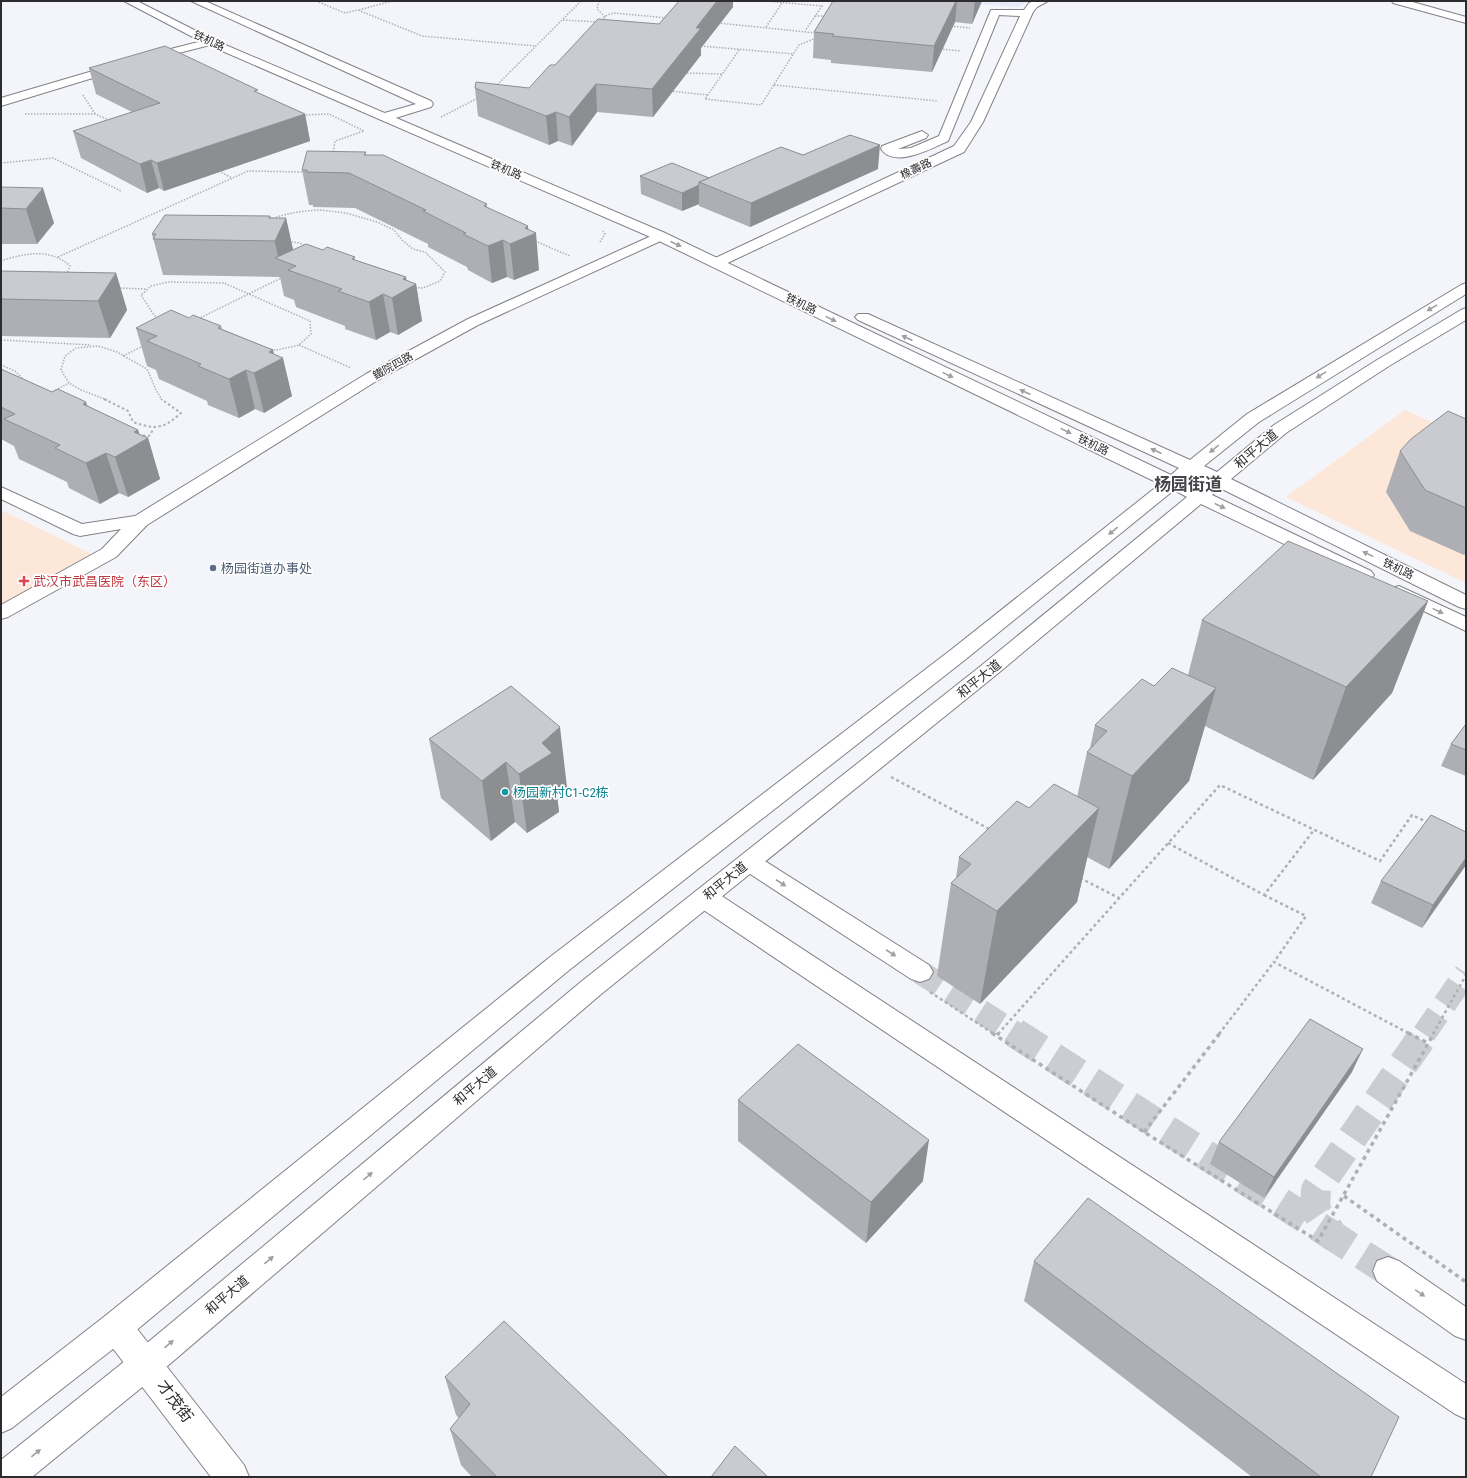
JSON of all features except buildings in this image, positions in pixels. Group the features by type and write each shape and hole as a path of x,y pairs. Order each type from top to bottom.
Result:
{"main road":[{"name":"铁机路","path":"129,1 210,42 391,115 731,256 781,279"},
{"name":"铁机路","path":"148,1 391,115 660,236 1466,625"},
{"path":"196,1 428,104 391,115"},
{"name":"橡壽路","path":"716,263 959,149 977,122 1027,13 1033,4 1043,1"},
{"path":"1396,1 1466,20"},
{"path":"922,135 887,149 893,153 904,154 944,138 995,12 1027,13"},
{"path":"1,102 151,57 210,42"},
{"name":"鐵院四路","path":"140,521 372,376 473,322 660,236"},
{"name":"和平大道","path":"1,1417 116,1327 560,964 953,659 1253,418 1357,352 1466,288"},
{"name":"铁机路","path":"851,312 1192,467 1466,603"},
{"name":"和平大道","path":"6,1477 146,1364 591,988 989,670 1280,429 1383,363 1466,313"},
{"path":"1,492 80,530 140,521"},
{"path":"1,613 109,553 140,521"},
{"path":"749,862 920,972"},
{"path":"705,898 1466,1403"},
{"path":"1388,1271 1466,1325"},
{"name":"才茂街","path":"116,1327 232,1477"}],"path":[{"path":"316,1 345,13 392,1"},
{"path":"493,89 581,1"},
{"path":"599,1 597,9 605,16"},
{"path":"765,1 822,6 805,31"},
{"path":"766,27 782,3"},
{"path":"358,10 422,36 536,46"},
{"path":"594,26 605,16 614,13 673,18"},
{"path":"815,16 829,16"},
{"path":"563,20 598,22"},
{"path":"712,22 805,31 819,34"},
{"path":"951,26 989,29"},
{"path":"740,49 704,99 761,105 799,45 819,37"},
{"path":"694,45 794,54"},
{"path":"940,49 979,52"},
{"path":"683,73 722,74"},
{"path":"774,85 958,102"},
{"path":"670,91 708,95"},
{"path":"440,118 480,96"},
{"path":"25,114 96,114 116,123"},
{"path":"301,115 329,114 364,131 335,141 332,156"},
{"path":"1,163 53,158 121,191"},
{"path":"58,257 248,171 307,172"},
{"path":"219,172 233,178"},
{"path":"318,260 325,256 344,263 359,276 383,286 423,288 440,281 445,272 426,252 413,249 402,240 394,230 377,222 352,214 320,210 294,211 267,222 263,233 276,240 300,244 325,256"},
{"path":"534,240 569,257"},
{"path":"1,261 33,254 58,257 66,261 70,266 69,272 64,278"},
{"path":"196,320 284,277"},
{"path":"168,282 224,283 310,321 311,334 299,345 277,350 241,347 170,328 154,315 141,295 148,289 151,286 168,282"},
{"path":"117,288 148,289"},
{"path":"169,333 182,326"},
{"path":"1,340 26,343 61,342 98,346 123,356 147,369 156,393 165,404 181,413 169,424 153,430 149,436 136,434"},
{"path":"123,356 149,343"},
{"path":"299,345 372,376"},
{"path":"98,346 76,348 65,356 61,370 69,383 94,396 115,403 128,411 133,422 153,430"},
{"path":"1,365 15,371 27,384"},
{"path":"46,395 69,383"},
{"path":"870,766 994,832"},
{"path":"1432,824 1412,815 1380,861 1220,785 997,1035 1144,1132 1318,1241 1466,975"},
{"path":"1264,895 1314,830"},
{"path":"1144,1132 1274,962 1306,916 1168,843"},
{"path":"1077,876 1119,898"},
{"path":"1274,962 1428,1043"},
{"path":"1344,1196 1466,1282"}],"shaded area":[{"path":"1029,1 1018,7 949,2"},
{"path":"1405,410 1449,430 1466,422 1466,583 1286,497"},
{"name":"武汉市武昌医院（东区）","path":"1,510 94,555 1,606"}],"tunnel":[{"path":"920,972 1016,1034"},
{"path":"1424,1034 1466,973"},
{"path":"1015,1033 1333,1236"},
{"path":"1333,1236 1315,1209 1316,1190 1425,1033"},
{"path":"1333,1236 1388,1271"}],"place":[{"name":"杨园街道办事处","path":"213,568"},
{"name":"武汉市武昌医院（东区）","path":"24,581"},
{"name":"杨园新村C1-C2栋","path":"505,792"}],"district":[{"name":"杨园街道","path":"1188,484"}]}
